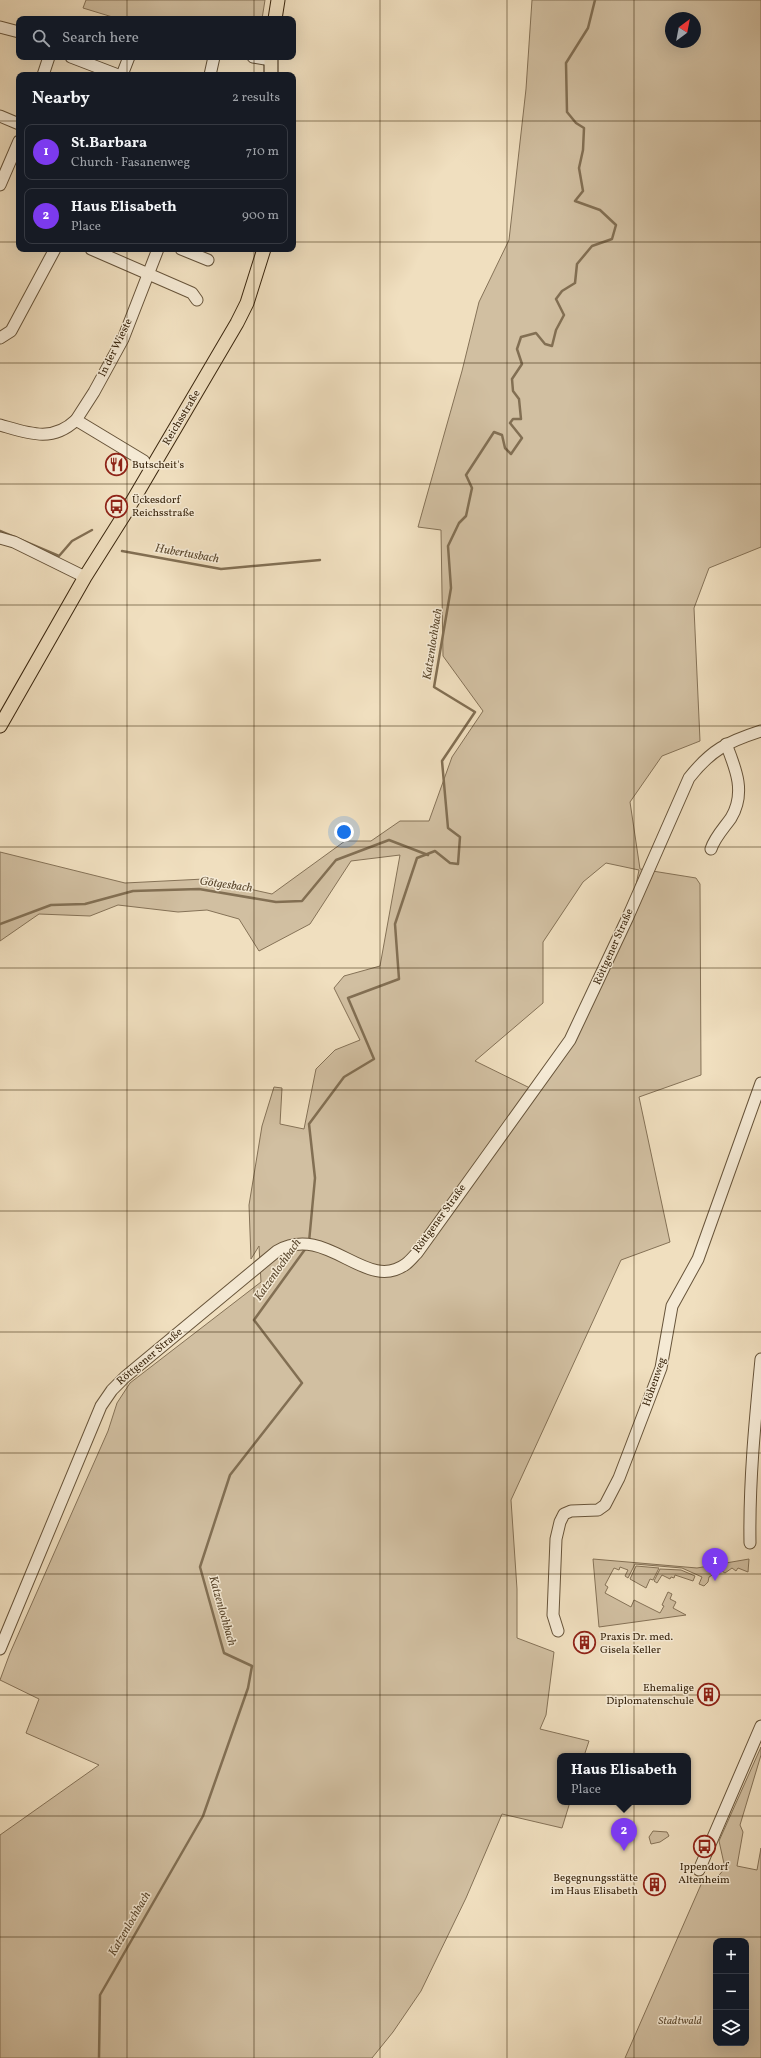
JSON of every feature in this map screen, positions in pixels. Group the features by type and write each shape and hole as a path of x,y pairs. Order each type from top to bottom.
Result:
{"main road":[{"path":"275,16 278,0"},
{"path":"271,60 271,72"},
{"name":"Reichsstraße","path":"0,726 85,577 126,512 237,323 248,302 263,252"}],"street":[{"path":"0,27 16,31"},
{"path":"44,72 48,60"},
{"path":"79,60 110,72"},
{"path":"123,72 128,60"},
{"path":"211,72 213,60"},
{"path":"0,116 16,123"},
{"path":"0,185 16,148"},
{"path":"1,340 10,332 53,252"},
{"path":"97,252 192,293 198,300"},
{"name":"In der Wieste","path":"76,420 94,392 123,339 157,252"},
{"path":"188,252 208,260"},
{"path":"0,425 35,435 50,434 66,429 76,420 144,462"},
{"path":"0,538 14,542 85,577"},
{"name":"Röttgener Straße","path":"0,1649 101,1406 112,1390 125,1377 276,1251 288,1244 309,1243 361,1266 377,1271 393,1271 406,1264 417,1253 570,1040 627,919 689,778 702,761 716,749 761,731"},
{"path":"711,849 714,840 734,812 738,796 738,774 726,744"},
{"name":"Höhenweg","path":"558,1631 553,1615 556,1539 560,1522 564,1514 571,1511 598,1510 605,1505 619,1478 661,1368 672,1306 698,1259 761,1084"},
{"path":"750,1543 751,1465 761,1360"},
{"path":"699,1870 761,1726"}],"green space":[{"path":"86,0 265,0 262,16 109,16 83,8"},
{"path":"532,0 761,0 761,547 709,568 694,608 700,741 662,756 630,802 640,869 696,878 700,884 701,1075 639,1097 670,1242 621,1260 511,1500 517,1589 517,1638 554,1652 546,1715 540,1729 589,1741 585,1753 557,1753 557,1805 569,1805 562,1828 502,1814 466,1898 421,1991 393,2032 372,2058 0,2058 0,1835 99,1765 26,1733 39,1699 0,1680 10,1653 108,1431 117,1403 130,1383 261,1282 259,1246 251,1259 249,1205 262,1126 274,1087 282,1088 280,1124 304,1129 316,1069 335,1050 360,1040 334,988 344,976 380,966 400,855 351,861 310,924 259,951 239,919 207,910 178,912 118,905 90,916 39,914 0,941 0,852 125,883 204,879 272,894 345,841 371,841 400,821 429,821 452,757 483,711 443,656 441,530 418,527 462,371 479,302 509,240 526,89","holes":["606,863 639,870 630,915 574,1038 536,1091 475,1061 543,1003 543,942 583,882"]},
{"path":"593,1559 697,1568 749,1559 748,1572 738,1568 736,1571 732,1568 725,1573 720,1570 717,1575 714,1574 709,1577 708,1582 704,1586 699,1584 702,1577 682,1568 635,1564 628,1578 625,1576 628,1570 620,1567 619,1570 614,1568 605,1585 608,1587 605,1593 631,1607 634,1600 660,1613 664,1606 662,1605 668,1592 672,1594 670,1599 676,1602 673,1608 686,1615 599,1627"},
{"path":"636,1566 659,1568 653,1580 650,1579 646,1588 630,1579"},
{"path":"660,1569 681,1570 695,1576 693,1581 675,1575 674,1578 671,1577 670,1579 662,1575 657,1583 654,1581"},
{"name":"Stadtwald","path":"761,1747 761,1755 740,1825 743,1832 737,1866 757,1870 761,1848 761,2058 625,2058 703,1880 715,1880 725,1868 719,1841"},
{"path":"653,1831 667,1832 669,1836 660,1842 651,1844 649,1837"}],"waterway":[{"name":"Katzenlochbach","path":"309,1242 315,1178 309,1124 344,1077 374,1059 348,998 399,979 395,924 417,858 435,851 450,863 458,864 460,837 448,828 442,761 475,712 434,687 451,588 448,546 459,523 466,516 472,488 466,475 494,432 502,435 505,448 511,454 522,438 510,423 513,419 521,419 519,399 513,391 512,379 522,364 517,349 521,337 536,333 545,344 552,346 556,330 564,315 556,299 562,291 575,283 577,264 592,246 612,239 616,225 600,210 575,201 583,191 579,168 583,150 584,128 576,123 567,112 566,63 588,28 595,0"},
{"name":"Hubertusbach","path":"0,531 59,556 72,541 92,530"},
{"name":"Hubertusbach","path":"122,551 221,569 320,560"},
{"name":"Götgesbach","path":"0,924 51,905 85,904 133,891 199,889 276,902 302,901 336,860 389,840 428,855"},
{"name":"Katzenlochbach","path":"99,2058 100,1995 203,1816 248,1688 252,1666 224,1653 200,1567 230,1475 302,1383 254,1320 306,1248"}],"place":[{"name":"Butscheit's","path":"116,465"},
{"name":"Ückesdorf Reichsstraße","path":"116,506"},
{"name":"St.Barbara","path":"715,1581"},
{"name":"Praxis Dr. med. Gisela Keller","path":"585,1643"},
{"name":"Ehemalige Diplomatenschule","path":"709,1694"},
{"name":"Ippendorf Altenheim","path":"704,1847"},
{"name":"Haus Elisabeth","path":"624,1851"},
{"name":"Begegnungsstätte im Haus Elisabeth","path":"654,1884"}]}
